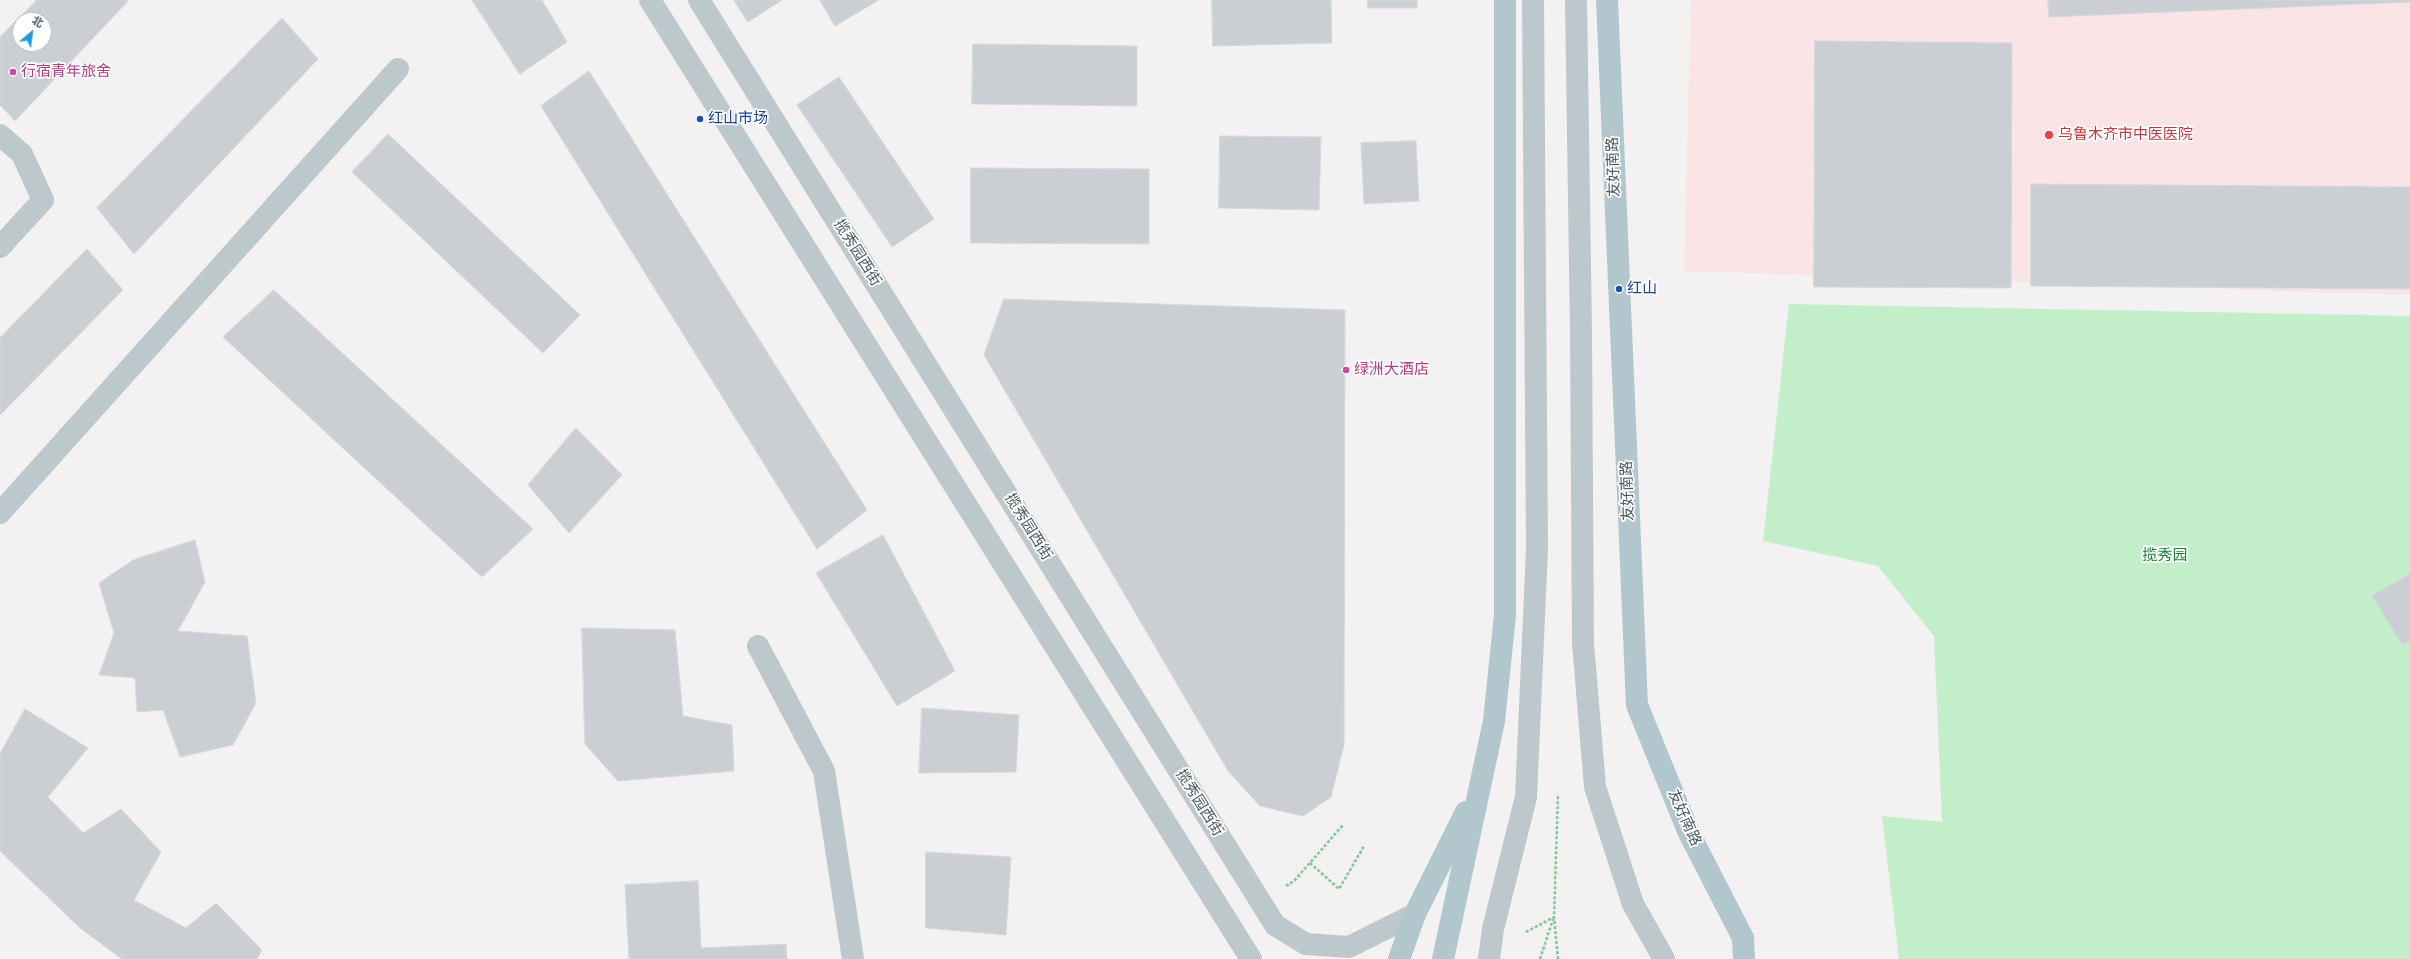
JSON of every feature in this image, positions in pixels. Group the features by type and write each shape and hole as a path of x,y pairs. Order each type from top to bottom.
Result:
{"main road":[{"path":"1443,959 1479,784 1494,720 1505,615 1505,0"},
{"name":"友好南路","path":"1607,0 1637,705 1689,832 1743,938 1744,959"},
{"path":"1399,959 1415,914 1479,784"}],"street":[{"path":"650,0 1251,959"},
{"name":"揽秀园西街","path":"699,0 1275,925 1306,944 1349,947 1415,914"},
{"path":"1489,959 1493,929 1526,797 1537,549 1533,0"},
{"path":"1576,0 1581,333 1583,643 1595,787 1633,904 1664,959"},
{"path":"0,513 398,69"},
{"path":"0,135 22,154 43,200 0,247"},
{"path":"758,646 824,771 853,959"}],"path":[{"path":"1310,863 1339,890 1364,846"},
{"path":"1526,932 1554,917"},
{"path":"1540,959 1554,917"},
{"path":"1554,917 1558,959"}],"shaded area":[{"name":"乌鲁木齐市中医医院","path":"1691,0 2410,0 2410,295 1684,271"}],"green space":[{"name":"揽秀园","path":"1789,304 2410,316 2410,959 1899,959 1882,816 1942,822 1934,636 1878,566 1763,541"}],"building":[{"path":"37,0 129,0 15,121 0,105 0,37 12,25 12,52 52,52 52,12 25,12"},
{"path":"472,0 542,0 567,42 520,74"},
{"path":"734,0 782,0 748,22"},
{"path":"820,0 879,0 835,26"},
{"path":"1212,0 1331,0 1332,43 1213,46"},
{"path":"1368,0 1417,0 1417,8 1368,8"},
{"path":"2048,0 2410,0 2410,2 2049,17"},
{"path":"282,18 318,59 134,254 97,208"},
{"path":"1815,41 2012,43 2011,288 1814,287"},
{"path":"973,44 1137,46 1137,106 972,104"},
{"path":"589,71 867,510 817,549 541,106"},
{"path":"839,77 934,219 892,247 797,105"},
{"path":"388,134 580,315 543,353 352,172"},
{"path":"1220,136 1321,137 1319,210 1219,208"},
{"path":"1416,141 1419,201 1364,204 1361,143"},
{"path":"971,168 1149,169 1149,244 971,243"},
{"path":"2031,184 2410,187 2410,289 2031,286"},
{"path":"87,249 123,290 0,415 0,338"},
{"path":"274,290 533,529 482,577 223,337"},
{"path":"1004,299 1345,310 1344,745 1331,797 1303,816 1260,806 1228,771 984,355"},
{"path":"576,428 622,475 569,533 528,485"},
{"path":"883,535 955,671 897,706 816,573"},
{"path":"195,540 205,582 178,631 247,636 256,703 233,745 180,757 163,710 137,712 135,678 99,675 114,633 99,583 133,560"},
{"path":"2410,574 2410,641 2402,645 2372,596"},
{"path":"582,628 675,630 683,716 732,725 734,771 618,781 585,744"},
{"path":"922,708 1019,715 1016,772 919,773"},
{"path":"25,709 88,748 48,797 83,833 121,809 161,852 134,900 186,928 216,903 262,950 257,959 122,959 80,928 0,851 0,754"},
{"path":"926,852 1011,857 1006,935 926,928"},
{"path":"698,881 701,948 786,944 787,959 629,959 625,885"}],"place":[{"name":"行宿青年旅舍","path":"13,72"},
{"name":"红山市场","path":"700,119"},
{"name":"乌鲁木齐市中医医院","path":"2049,135"},
{"name":"红山","path":"1619,289"},
{"name":"绿洲大酒店","path":"1346,370"}]}
